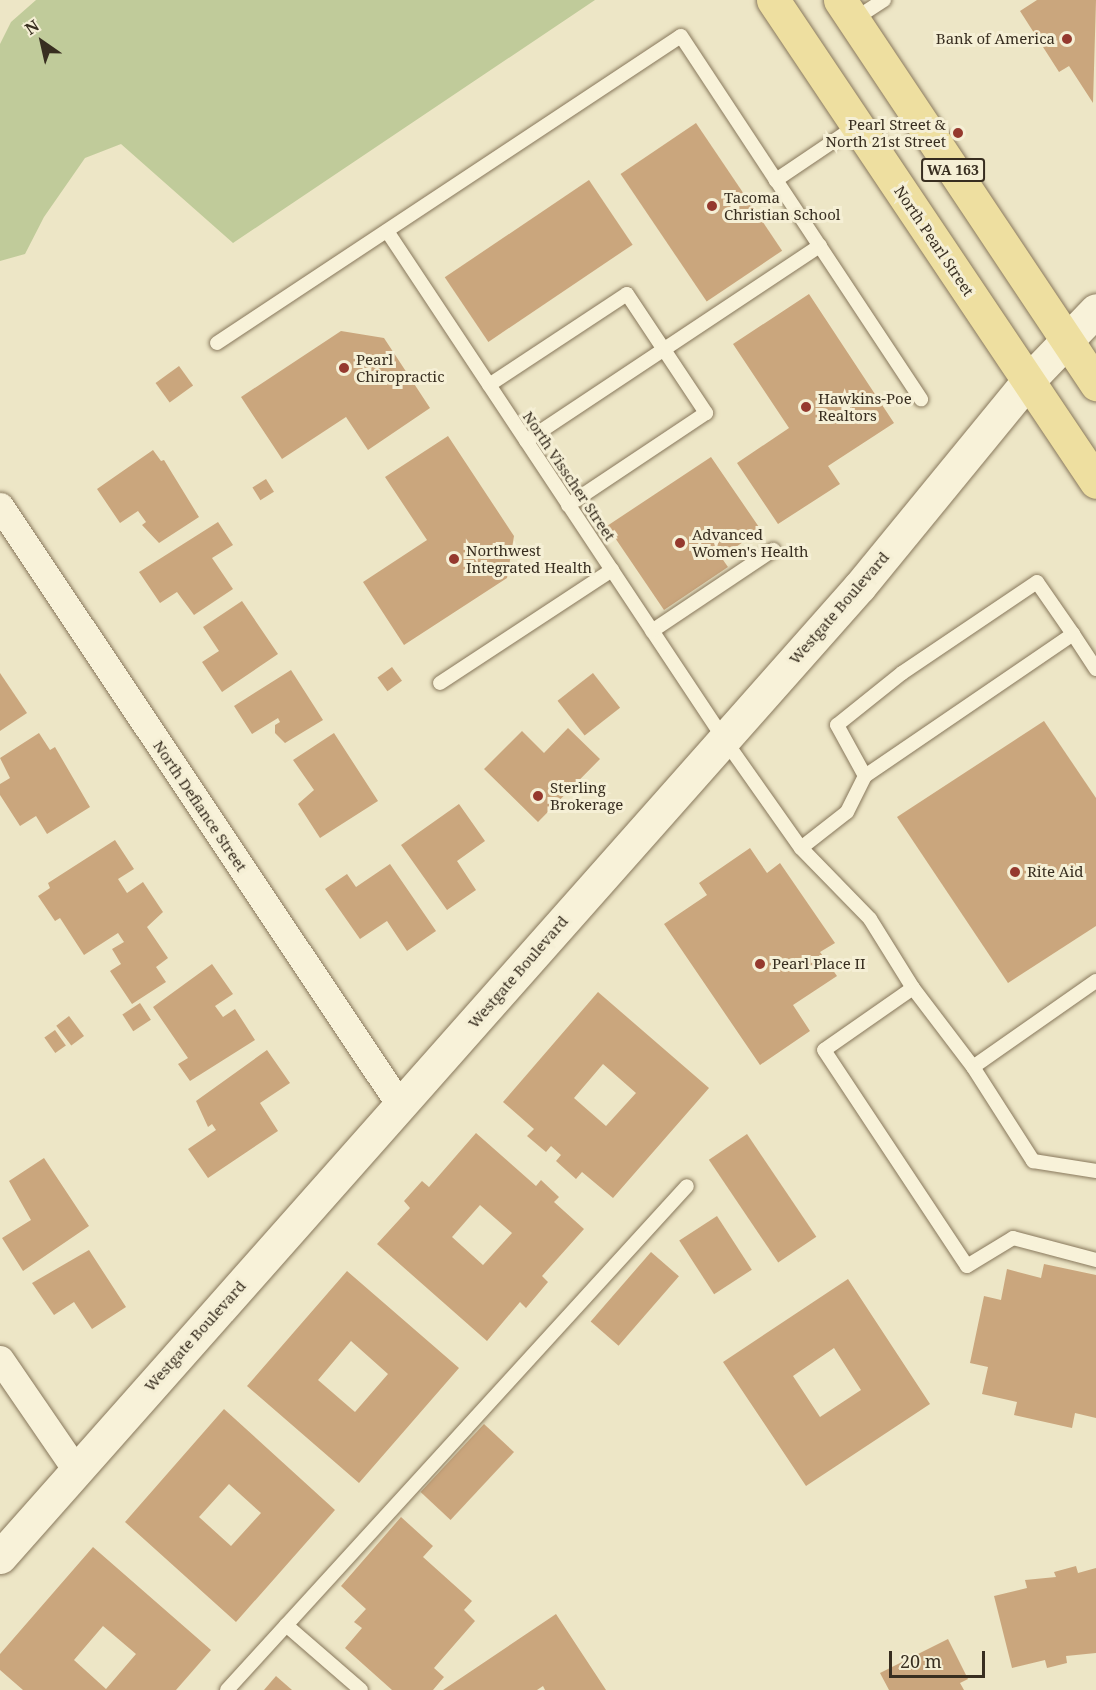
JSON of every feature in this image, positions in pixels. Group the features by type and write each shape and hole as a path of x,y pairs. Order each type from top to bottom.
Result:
{"main road":[{"name":"North Pearl Street","path":"772,0 1096,482"},
{"name":"WA 163","path":"847,10 1096,384"}],"street":[{"name":"Westgate Boulevard","path":"0,1557 860,585 1028,381 1096,310"},
{"name":"North Defiance Street","path":"0,506 400,1105"},
{"path":"0,1359 76,1470"}],"lane":[{"path":"847,10 884,0"},
{"path":"217,343 681,36 921,399"},
{"path":"776,180 856,126"},
{"name":"North Visscher Street","path":"387,231 724,739 801,848 870,919 913,988 973,1067 1033,1161 1096,1170"},
{"path":"526,441 820,246"},
{"path":"489,385 627,294 706,413 568,505"},
{"path":"652,631 773,550"},
{"path":"440,683 612,570"},
{"path":"865,776 837,725 912,667 1037,582 1096,669"},
{"path":"801,848 847,812 865,776 1073,634"},
{"path":"973,1067 1096,981"},
{"path":"913,988 824,1050 967,1266 1013,1238 1096,1260"},
{"path":"227,1690 687,1186"},
{"path":"286,1625 361,1690"}],"green space":[{"path":"36,0 595,0 233,243 121,144 85,158 44,217 25,254 0,261 0,44 11,22"}],"building":[{"name":"Bank of America","path":"1037,0 1096,0 1093,103 1069,66 1059,72 1020,11"},
{"path":"696,123 782,251 707,302 621,174"},
{"path":"589,180 633,245 488,342 445,277"},
{"path":"809,294 894,423 828,466 840,484 778,524 737,463 789,428 733,344"},
{"name":"Pearl Chiropractic","path":"341,331 384,338 430,408 368,450 346,417 282,459 241,397"},
{"path":"179,366 193,385 170,402 156,383"},
{"name":"Northwest Integrated Health","path":"448,436 514,536 507,578 404,645 363,582 427,540 385,477"},
{"path":"153,450 161,461 164,460 199,517 159,543 142,525 146,522 138,511 120,523 97,489"},
{"name":"Advanced Women's Health","path":"711,457 761,530 721,557 728,567 664,610 607,526"},
{"path":"266,479 274,492 260,500 252,487"},
{"path":"218,522 233,545 212,558 233,589 194,615 177,592 160,603 139,572"},
{"path":"242,601 278,654 222,692 202,662 219,651 203,627"},
{"path":"392,667 402,681 387,691 377,678"},
{"path":"291,670 323,720 285,743 275,733 275,725 280,722 278,718 252,734 234,706"},
{"path":"0,673 27,713 0,731"},
{"path":"593,673 620,708 585,735 558,701"},
{"name":"Rite Aid","path":"1044,721 1096,798 1096,926 1008,983 897,817"},
{"name":"Sterling Brokerage","path":"568,728 600,759 538,822 484,769 522,731 544,753"},
{"path":"39,733 50,750 55,747 90,807 47,834 36,816 20,826 0,795 0,784 10,778 0,758"},
{"path":"334,733 378,801 320,838 298,804 314,790 293,760"},
{"path":"459,804 485,841 457,861 476,890 447,910 401,845"},
{"path":"115,840 134,869 118,879 127,893 143,882 163,912 147,927 168,958 156,967 166,982 132,1004 110,971 121,964 112,949 124,942 118,933 84,955 60,918 55,921 38,896 50,888 48,883"},
{"name":"Pearl Place II","path":"750,848 767,873 780,863 835,943 820,952 837,976 793,1005 810,1031 760,1065 664,924 707,895 699,883"},
{"path":"390,864 436,931 407,951 387,921 360,939 325,889 347,874 356,887"},
{"path":"212,964 233,994 215,1006 223,1017 235,1009 255,1040 190,1081 178,1064 188,1058 153,1007"},
{"path":"598,992 709,1088 613,1198 582,1172 576,1179 556,1161 561,1155 551,1146 546,1152 527,1136 534,1129 503,1102","holes":["603,1064 636,1093 606,1126 574,1098"]},
{"path":"140,1003 151,1020 133,1031 122,1014"},
{"path":"69,1016 84,1036 71,1046 56,1026"},
{"path":"55,1030 66,1046 55,1053 44,1037"},
{"path":"267,1050 290,1083 260,1103 278,1131 208,1178 188,1149 216,1130 212,1124 208,1127 196,1101"},
{"path":"476,1133 536,1186 541,1180 559,1197 554,1202 584,1229 542,1276 548,1282 526,1308 520,1302 487,1341 377,1244 410,1208 404,1201 422,1181 429,1187","holes":["480,1205 512,1233 483,1265 452,1237"]},
{"path":"747,1134 816,1237 778,1263 709,1160"},
{"path":"44,1158 89,1226 23,1271 2,1238 31,1220 9,1181"},
{"path":"717,1216 752,1270 714,1294 679,1241"},
{"path":"89,1250 126,1307 92,1329 74,1302 54,1315 32,1283"},
{"path":"651,1252 679,1276 619,1346 591,1321"},
{"path":"1044,1264 1096,1275 1096,1418 1075,1413 1072,1428 1014,1415 1017,1402 982,1394 988,1367 970,1363 984,1296 1001,1300 1007,1269 1041,1278"},
{"path":"347,1271 459,1368 359,1483 247,1386","holes":["351,1341 388,1374 355,1412 318,1380"]},
{"path":"848,1279 930,1404 806,1486 723,1362","holes":["834,1348 861,1390 820,1417 793,1376"]},
{"path":"224,1409 335,1510 236,1622 125,1522","holes":["229,1484 261,1513 231,1546 199,1517"]},
{"path":"484,1424 514,1452 451,1520 421,1492"},
{"path":"401,1517 433,1546 423,1557 472,1601 464,1610 475,1621 434,1668 444,1677 433,1690 392,1690 345,1648 362,1628 354,1622 366,1609 341,1586"},
{"path":"93,1547 211,1650 176,1690 23,1690 0,1670 0,1654","holes":["103,1626 136,1654 106,1689 74,1660"]},
{"path":"1076,1566 1078,1573 1096,1568 1096,1653 1066,1656 1067,1663 1047,1668 1045,1660 1012,1668 994,1596 1027,1588 1025,1580 1056,1577 1054,1572"},
{"path":"556,1614 606,1690 545,1690 543,1686 537,1690 443,1690"},
{"path":"948,1639 968,1679 960,1683 964,1690 889,1690 880,1673"},
{"path":"276,1676 292,1690 264,1690"}],"place":[{"name":"Bank of America","path":"1067,39"},
{"name":"Pearl Street & North 21st Street","path":"958,133"},
{"name":"Tacoma Christian School","path":"712,206"},
{"name":"Pearl Chiropractic","path":"344,368"},
{"name":"Hawkins-Poe Realtors","path":"806,407"},
{"name":"Advanced Women's Health","path":"680,543"},
{"name":"Northwest Integrated Health","path":"454,559"},
{"name":"Sterling Brokerage","path":"538,796"},
{"name":"Rite Aid","path":"1015,872"},
{"name":"Pearl Place II","path":"760,964"}]}
